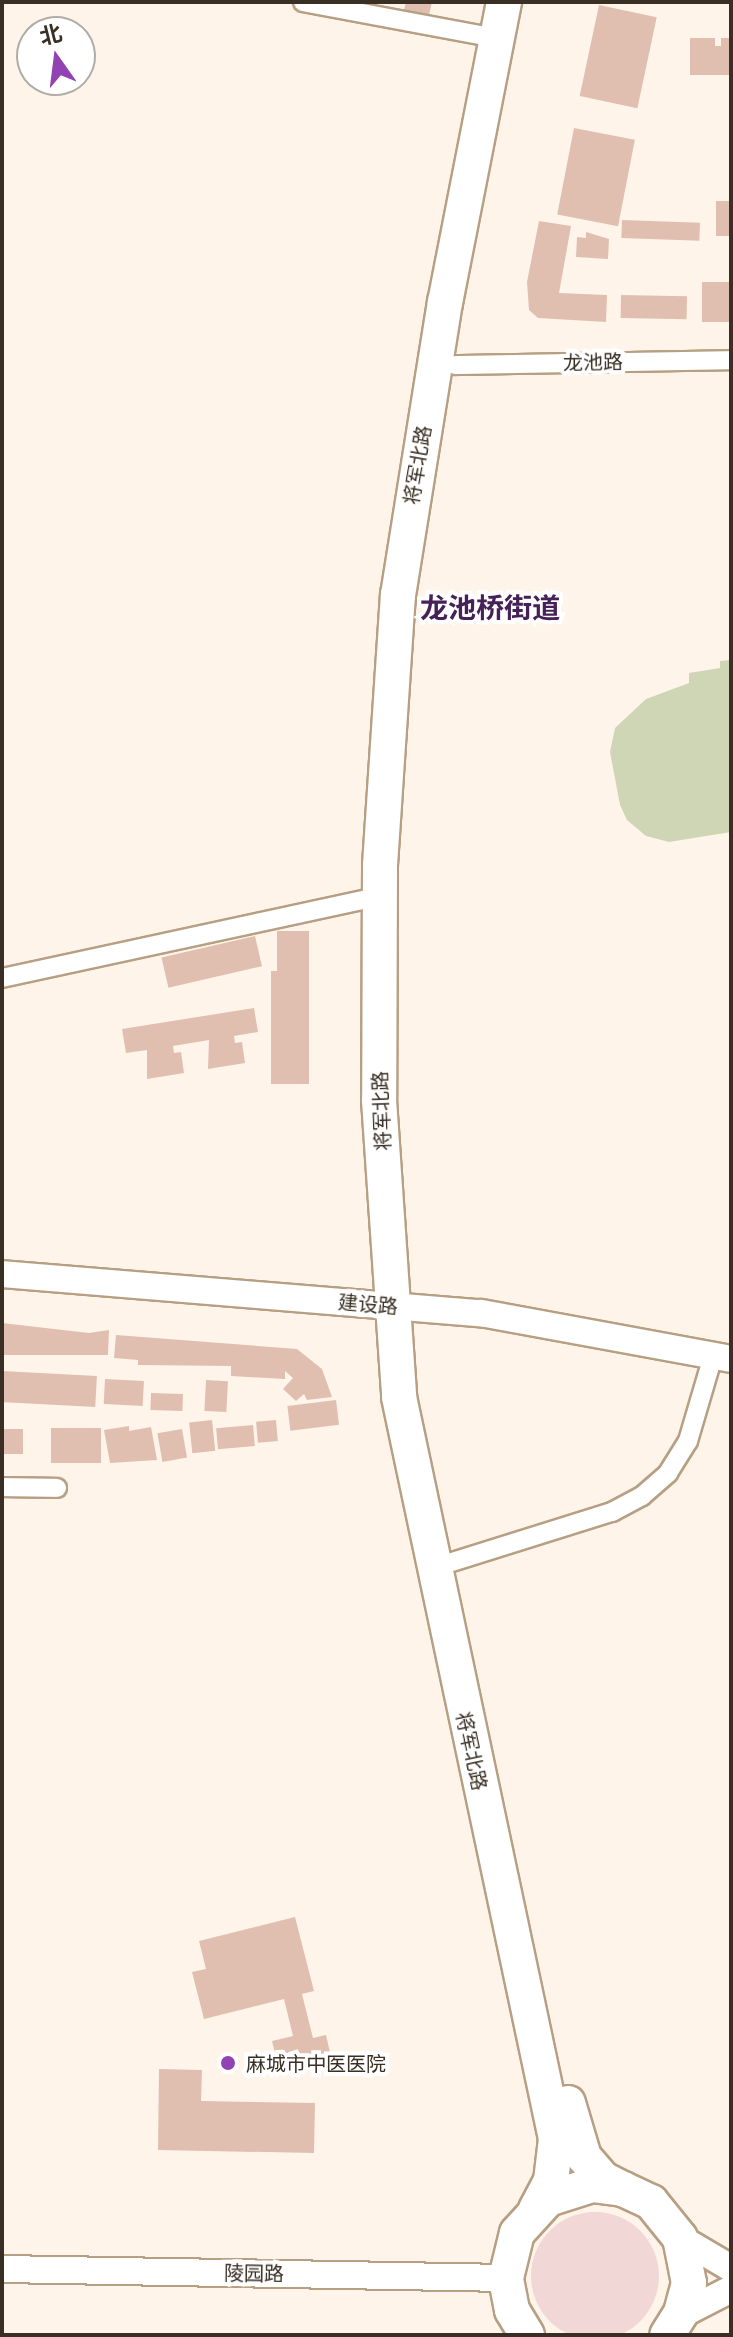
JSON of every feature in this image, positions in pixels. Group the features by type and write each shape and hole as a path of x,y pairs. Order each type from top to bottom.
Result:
{"highway":[{"name":"将军北路","path":"504,2 405,536 388,689 380,896 379,1100 401,1306 452,1562 575,2135 589,2165 663,2212 680,2238"},
{"name":"将军北路","path":"506,2278 517,2233 536,2209 551,2181 556,2139 399,1397 399,1100 403,778 418,596 455,365 524,2"},
{"path":"536,2209 576,2187 623,2189"},
{"path":"673,2325 689,2283 680,2238"},
{"path":"506,2278 512,2310 527,2335"}],"street":[{"path":"303,2 496,38"},
{"name":"龙池路","path":"455,365 731,360"},
{"path":"2,978 380,896"},
{"name":"建设路","path":"2,1274 481,1313 722,1358"},
{"path":"452,1562 612,1512 656,1485 688,1441 722,1358"},
{"path":"2,1487 57,1488"},
{"path":"680,2238 731,2268"},
{"name":"陵园路","path":"2,2269 506,2278"},
{"path":"673,2325 731,2289"}],"shaded area":[{"path":"731,660 731,832 669,842 646,836 627,820 620,805 610,752 615,728 646,699 689,683 689,673 720,668 720,661"},
{"path":"595,2212 620,2217 640,2231 654,2251 659,2276 654,2301 640,2321 620,2335 595,2340 570,2335 550,2321 536,2301 531,2276 536,2251 550,2231 570,2217"}],"building":[{"path":"406,2 432,2 429,15 404,10"},
{"path":"599,5 657,17 637,108 580,96"},
{"path":"690,38 715,38 715,46 721,46 721,38 731,38 731,75 690,75"},
{"path":"574,128 635,140 618,226 557,214"},
{"path":"716,201 731,201 731,236 716,236"},
{"path":"622,220 700,223 699,241 621,238"},
{"path":"539,221 571,226 559,293 607,295 606,322 538,318 529,310 527,282"},
{"path":"586,232 609,239 608,259 576,257 577,237 586,238"},
{"path":"702,282 731,282 731,322 702,322"},
{"path":"621,295 687,296 687,319 621,318"},
{"path":"277,931 309,931 309,1084 271,1084 271,971 277,971"},
{"path":"255,936 262,966 168,988 161,958"},
{"path":"254,1008 258,1032 234,1036 235,1043 242,1042 245,1063 208,1069 209,1040 173,1046 174,1053 181,1052 184,1073 147,1079 147,1050 126,1053 122,1029"},
{"path":"2,1323 89,1333 109,1330 108,1355 2,1355"},
{"path":"116,1335 297,1349 322,1369 332,1397 307,1400 304,1394 296,1401 283,1389 293,1378 285,1371 285,1379 231,1376 231,1366 138,1365 138,1360 114,1358"},
{"path":"2,1371 97,1376 95,1407 2,1402"},
{"path":"105,1379 144,1381 143,1406 104,1404"},
{"path":"206,1380 228,1381 226,1412 204,1411"},
{"path":"151,1393 183,1394 182,1411 150,1410"},
{"path":"336,1400 339,1425 290,1431 287,1406"},
{"path":"212,1420 215,1451 192,1453 189,1422"},
{"path":"276,1420 278,1441 258,1443 256,1422"},
{"path":"253,1425 255,1446 218,1449 216,1428"},
{"path":"129,1426 129,1431 151,1427 157,1460 110,1463 104,1430"},
{"path":"51,1428 101,1428 101,1463 51,1463"},
{"path":"2,1429 23,1429 23,1454 2,1454"},
{"path":"182,1429 187,1458 162,1462 157,1433"},
{"path":"295,1917 314,1991 302,1994 313,2038 326,2035 331,2057 279,2070 272,2041 293,2036 284,1999 204,2019 192,1972 206,1969 199,1941"},
{"path":"159,2069 202,2070 201,2101 315,2103 314,2153 158,2150"}],"place":[{"name":"麻城市中医医院","path":"228,2063"}],"district":[{"name":"龙池桥街道","path":"490,608"}]}
